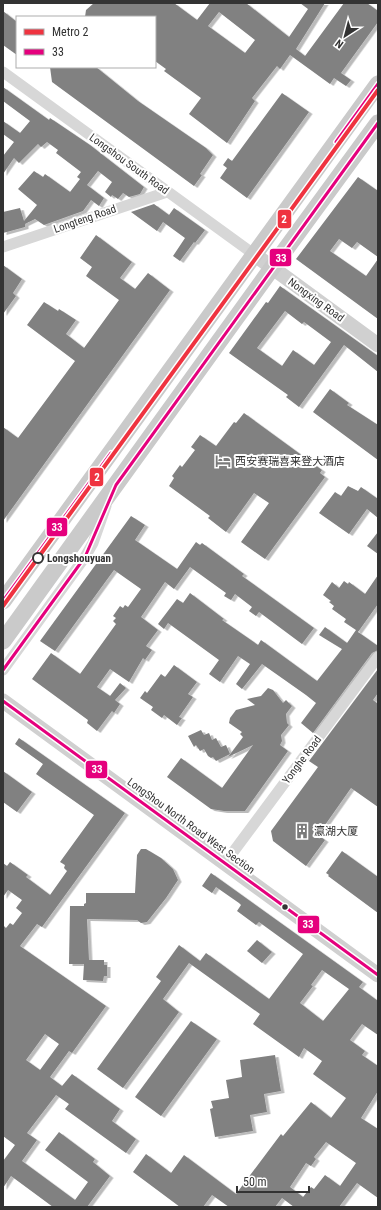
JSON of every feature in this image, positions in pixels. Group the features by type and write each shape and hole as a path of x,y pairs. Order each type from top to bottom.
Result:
{"main road":[{"path":"3,601 255,256 378,84"},
{"path":"3,641 378,123"}],"street":[{"name":"Longshou South Road","path":"3,72 255,256"},
{"name":"Longteng Road","path":"3,247 167,192"},
{"name":"Nongxing Road","path":"255,256 378,345"},
{"path":"3,670 85,557 116,485"},
{"name":"Yonghe Road","path":"228,859 378,658"},
{"name":"LongShou North Road West Section","path":"3,690 228,859 378,975"},
{"name":"LongShou North Road West Section","path":"3,701 378,963"}],"building":[{"path":"94,3 174,3 197,20 210,3 246,3 289,37 308,9 300,3 325,3 296,49 305,56 344,3 367,3 378,11 378,22 341,73 351,80 346,86 334,78 330,84 290,55 280,69 277,66 252,98 255,101 227,143 189,114 201,98 164,71 166,69 156,62 156,16 85,16 86,10","holes":["219,12 255,40 245,53 208,26"]},
{"path":"3,11 16,21 16,54 3,45"},
{"path":"50,68 97,68 138,101 206,148 213,155 194,186 52,82"},
{"path":"3,87 49,120 50,118 90,145 144,187 140,194 129,197 123,193 118,199 112,195 111,197 105,192 112,182 98,171 87,185 104,198 99,206 91,200 83,211 44,225 35,219 25,224 25,227 3,233 3,212 20,208 24,221 37,205 18,189 34,171 43,177 45,174 70,192 80,179 77,177 81,172 56,153 58,150 47,142 41,147 38,144 19,163 14,158 3,174 3,156 14,142 3,134 3,121 20,133 30,121 3,101"},
{"path":"282,93 309,112 247,198 220,178 227,168 223,165 228,158 232,161"},
{"path":"358,177 378,191 378,257 357,242 352,248 339,239 330,251 366,276 378,259 378,319 296,259"},
{"path":"154,204 169,215 174,208 205,230 180,261 173,256 185,238 163,222 157,231 131,212"},
{"path":"96,235 132,262 120,278 135,289 148,273 170,290 3,521 3,427 18,438 75,361 27,325 44,302 58,311 59,309 76,320 66,334 84,348 119,300 86,276 92,267 80,258"},
{"path":"3,265 22,279 13,293 16,296 3,314"},
{"path":"280,286 378,356 378,372 344,345 299,407 286,397 288,395 229,353 266,302 268,303","holes":["285,311 302,324 304,322 331,342 314,365 293,350 282,366 257,348"]},
{"path":"330,389 349,403 347,405 378,425 378,460 313,412"},
{"path":"244,413 322,470 320,473 325,477 265,559 241,542 269,503 254,493 226,532 208,518 210,516 169,486 174,478 172,476 180,465 182,467 195,450 191,447 200,435 216,446 234,422 236,423"},
{"path":"348,486 358,491 361,487 378,499 378,518 367,509 349,534 319,513 335,492 341,496"},
{"path":"131,516 145,525 135,540 177,569 196,542 200,545 202,543 244,574 242,576 314,628 302,644 259,612 256,616 249,611 252,607 235,594 231,600 224,596 226,593 190,567 174,589 165,582 141,617 158,630 146,646 152,650 145,660 143,658 129,682 110,669 97,687 110,696 120,683 126,688 115,700 120,704 114,713 112,711 97,731 87,723 88,720 32,679 51,653 80,674 116,624 113,621 116,618 113,616 120,606 123,608 125,605 128,607 141,589 114,570 55,651 40,641"},
{"path":"378,532 378,554 367,546"},
{"path":"378,575 378,604 358,632 378,646 378,650 372,653 313,733 301,723 316,703 262,664 242,689 236,684 250,664 238,656 220,682 209,674 219,660 168,623 164,629 158,624 177,599 183,603 190,593 224,619 222,620 258,645 261,640 317,681 342,649 319,635 325,627 347,643 356,630 344,622 346,619 332,609 334,606 329,602 331,601 323,595 332,582 339,588 344,581 348,584 349,582 365,594"},
{"path":"174,665 197,682 188,694 193,697 179,717 182,718 177,725 164,715 162,718 151,710 153,707 140,698 145,691 147,693 161,674 165,677"},
{"path":"378,669 378,693 373,700 378,704 378,807 351,788 318,835 325,840 306,866 273,841 271,831 318,767 309,761"},
{"path":"268,688 273,690 283,703 286,700 292,706 286,714 287,723 289,725 281,735 282,741 280,745 288,751 245,811 224,811 211,809 167,777 181,758 222,788 253,745 228,757 243,737 240,734 242,732 229,723 230,718 236,710 255,705 247,699 261,696"},
{"path":"201,730 204,735 209,733 212,740 216,738 221,747 226,745 230,754 216,761 213,757 211,758 208,756 204,749 200,751 196,745 194,747 188,736"},
{"path":"19,738 125,813 42,927 37,924 20,946 106,1006 72,1053 69,1051 50,1077 62,1086 72,1074 120,1109 112,1121 136,1139 126,1153 65,1109 69,1104 56,1095 27,1133 37,1140 22,1161 75,1200 88,1182 45,1150 59,1132 95,1159 93,1162 110,1176 87,1207 53,1207 11,1176 3,1188 3,1161 15,1145 3,1136 3,925 6,928 10,923 13,925 22,913 16,908 22,900 8,890 3,897 3,863 7,866 10,862 28,875 26,877 50,895 67,871 64,868 65,865 60,862 94,815 36,774 43,764 15,744","holes":["45,1034 59,1044 40,1070 26,1060"]},
{"path":"3,771 32,792 17,812 3,802"},
{"path":"141,849 146,849 161,858 173,869 178,880 147,922 141,923 137,920 87,919 89,960 104,960 104,965 107,965 107,976 104,976 103,981 83,980 84,964 69,964 70,906 84,906 86,903 86,893 135,893 137,855"},
{"path":"342,851 378,877 378,913 326,873"},
{"path":"211,873 363,982 359,987 378,1001 378,1035 362,1024 350,1040 365,1051 362,1055 378,1066 378,1091 361,1118 378,1129 378,1198 357,1183 339,1207 294,1207 282,1198 275,1207 229,1207 212,1195 203,1207 180,1207 133,1172 146,1154 171,1173 184,1155 236,1194 281,1134 283,1136 311,1102 331,1118 346,1098 313,1074 322,1061 304,1048 299,1057 253,1024 260,1014 189,963 163,999 179,1012 123,1088 97,1069 161,981 156,977 179,945 200,961 206,953 269,999 303,954 259,922 256,925 237,911 241,905 216,887 212,893 202,886","holes":["322,970 349,989 323,1021 300,1003 313,986 311,985","326,1142 356,1163 340,1186 325,1175 314,1189 311,1187 303,1197 290,1187 306,1163 311,1166 316,1159 314,1157"]},
{"path":"257,940 272,952 262,963 247,951"},
{"path":"191,1021 217,1039 161,1116 135,1097"},
{"path":"275,1055 281,1091 264,1094 267,1112 250,1115 253,1131 215,1137 210,1109 213,1108 211,1101 229,1098 226,1080 242,1077 240,1060"}],"metro line":[{"name":"2","path":"3,606 378,90"}],"transit line":[{"name":"33","path":"336,142 378,84"},
{"name":"33","path":"3,670 85,557 116,485 378,123"},
{"name":"33","path":"3,601 111,453"},
{"name":"33","path":"3,701 378,975"}],"place":[{"name":"西安赛瑞喜来登大酒店","path":"223,461"},
{"name":"Longshouyuan","path":"38,558"},
{"name":"瀛湖大厦","path":"302,831"}]}
